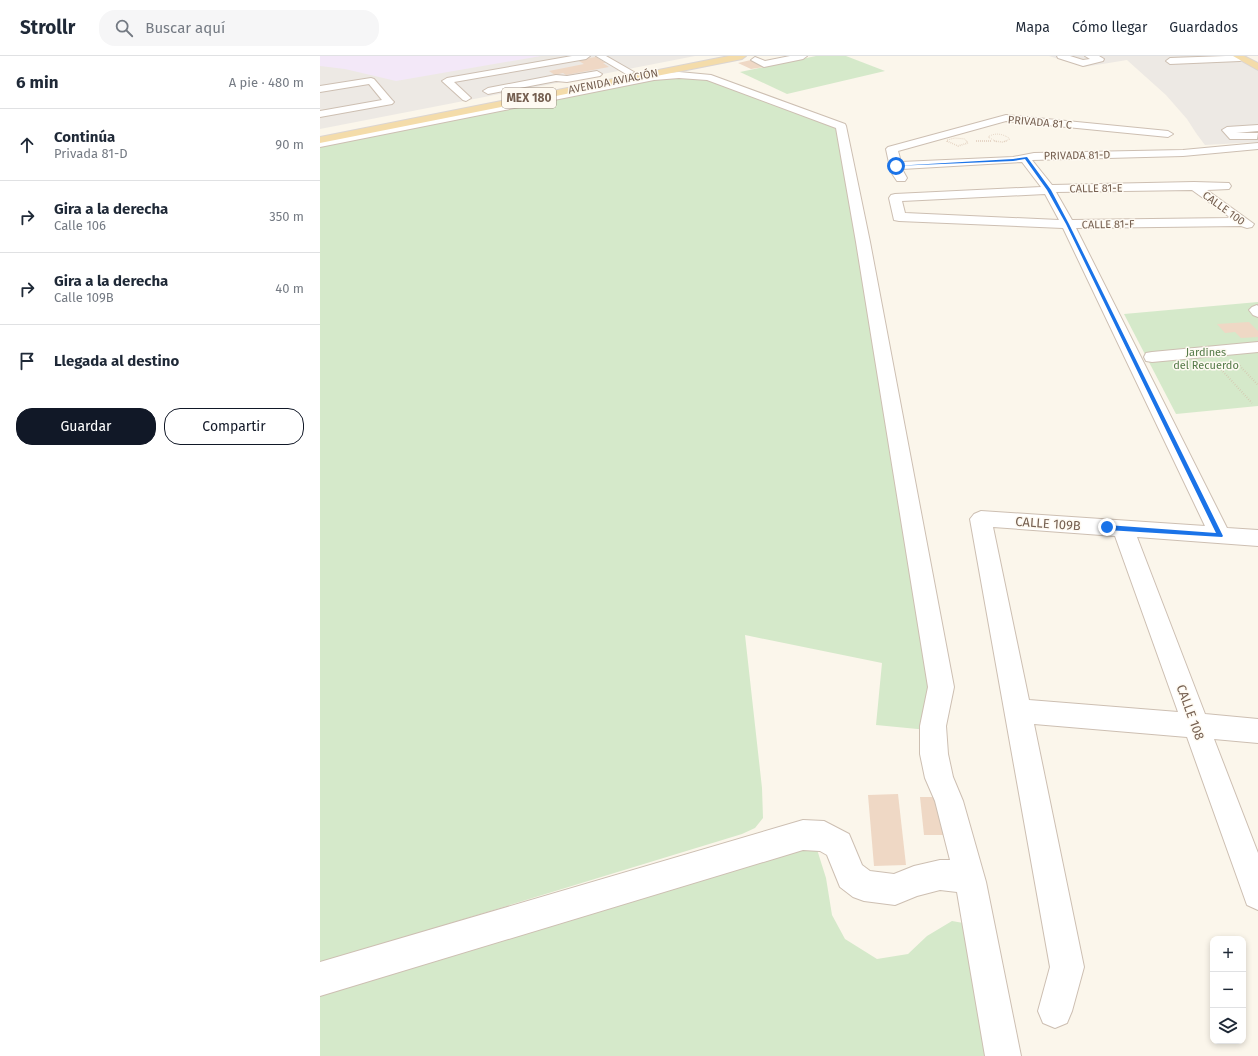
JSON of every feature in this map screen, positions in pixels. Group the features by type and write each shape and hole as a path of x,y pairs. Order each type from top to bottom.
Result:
{"main road":[{"name":"AVENIDA AVIACIÓN","path":"320,132 515,95 626,71 714,56"},
{"name":"AVENIDA AVIACIÓN","path":"320,140 738,56"},
{"path":"1242,57 1258,61"},
{"path":"1242,57 1258,67"}],"street":[{"path":"466,98 447,81 586,56"},
{"path":"600,56 626,71"},
{"path":"772,56 755,60 764,64 803,56"},
{"path":"1061,56 1083,63 1100,59 1088,56"},
{"path":"1170,61 1242,57"},
{"path":"488,91 556,78 567,79 626,71"},
{"path":"479,85 548,73"},
{"path":"320,144 654,77 679,75 708,77 841,126 863,242 941,687 933,726 934,754 939,778 949,801 971,882 1003,1056"},
{"path":"530,76 538,82"},
{"path":"320,89 371,81 389,102 320,114"},
{"path":"506,88 515,95"},
{"name":"PRIVADA 81 C","path":"896,166 892,149 1006,118 1167,128 1183,153"},
{"path":"1258,128 1227,130 1234,137 1258,136"},
{"name":"PRIVADA 81-D","path":"896,166 1013,160 1034,156 1183,153 1258,146"},
{"path":"1025,158 1049,190 1068,224 1220,536"},
{"path":"896,166 897,172 902,178"},
{"name":"CALLE 100","path":"1194,186 1250,226"},
{"name":"CALLE 81-E","path":"900,217 895,198 1049,190 1059,188 1225,186"},
{"name":"CALLE 81-F","path":"900,217 1068,224 1250,226"},
{"path":"1152,357 1258,347"},
{"name":"CALLE 109B","path":"1019,711 981,519 1258,538"},
{"name":"CALLE 108","path":"1123,529 1258,894"},
{"path":"1055,1011 1067,967 1019,711 1258,731"},
{"path":"320,979 803,835 824,836 838,845 851,876 864,886 895,890 914,881 940,875 956,876 971,882"}],"path":[{"path":"974,140 1004,142 1010,139 1003,135 993,134 989,136 989,139 994,141"},
{"path":"1235,361 1258,385"},
{"path":"1216,364 1252,403"}],"shaded area":[{"path":"320,56 695,56 320,129"},
{"path":"320,56 541,56 396,81 345,69 320,66"},
{"path":"1049,56 1235,56 1258,68 1258,142 1205,145 1187,119 1166,95 1127,60 1084,67"}],"green space":[{"path":"816,56 846,56 885,71 787,94 740,72"},
{"path":"699,76 838,124 933,661 928,730 876,725 882,663 745,635 762,788 763,818 755,828 742,834 320,963 320,145 644,80"},
{"name":"Jardines del Recuerdo","path":"1258,302 1258,406 1176,414 1124,314"},
{"path":"814,840 826,878 832,915 845,939 877,959 908,954 927,936 952,921 969,924 995,1056 320,1056 320,990"}],"building":[{"path":"596,57 606,63 603,63 609,67 566,75 563,73 555,75 549,71 584,64 577,60"},
{"path":"751,60 764,67 751,69 738,63"},
{"path":"1249,322 1258,331 1258,337 1241,338 1235,332 1225,333 1217,324"},
{"path":"898,794 906,865 874,866 868,795"},
{"path":"920,797 941,797 946,835 924,835"}],"route":[{"path":"896,166 1013,160 1025,158 1038,173 1049,190 1068,224 1088,268 1220,536 1107,527"}]}
